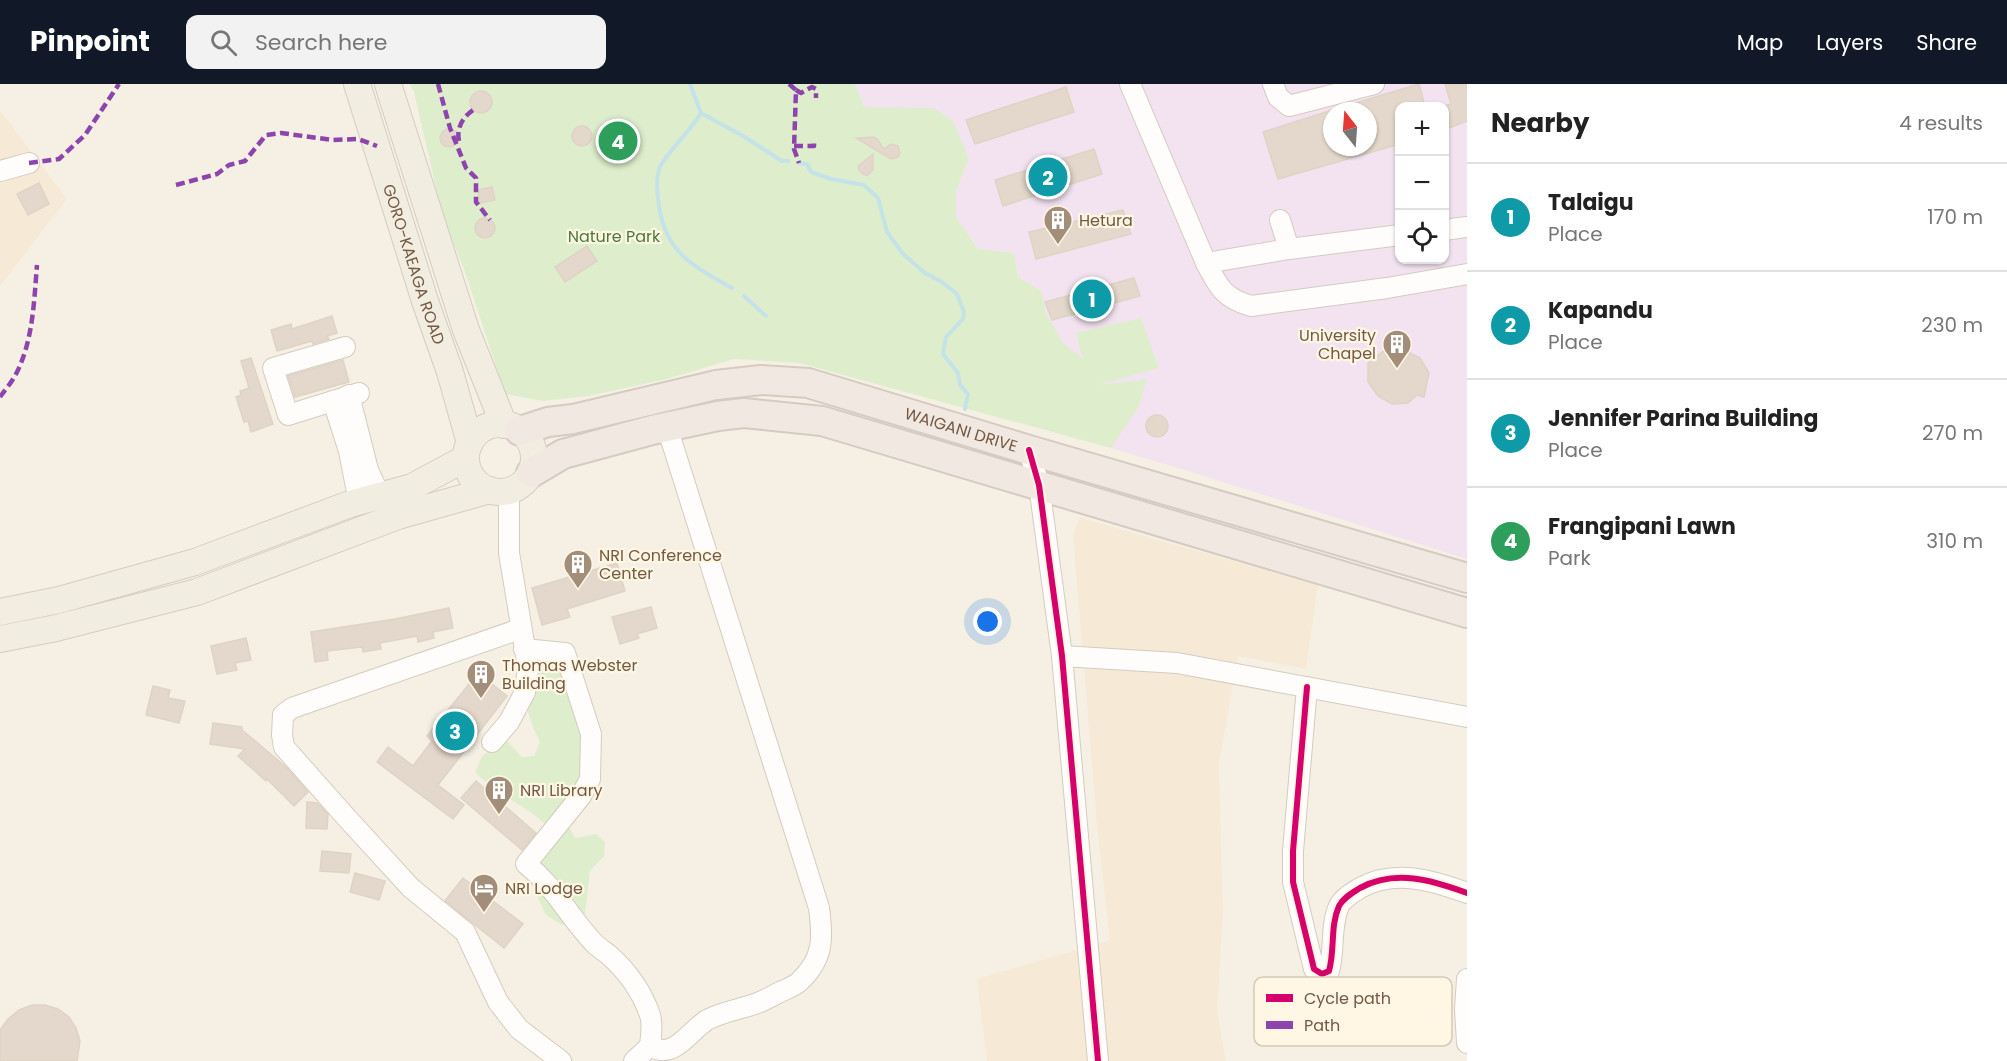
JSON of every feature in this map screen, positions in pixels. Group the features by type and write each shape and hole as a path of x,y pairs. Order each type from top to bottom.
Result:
{"highway":[{"name":"WAIGANI DRIVE","path":"512,428 573,419 716,385 761,380 808,383 1467,578"},
{"name":"WAIGANI DRIVE","path":"510,485 563,454 718,416 744,413 822,421 1467,612"}],"main road":[{"name":"GORO-KAEAGA ROAD","path":"357,84 425,301 450,372 468,450"},
{"name":"GORO-KAEAGA ROAD","path":"388,84 466,330 512,428"},
{"path":"0,612 59,600 195,562 370,499 412,487 468,450 484,429 494,425 512,428 528,439 533,450 534,462 510,485 398,516 196,592 56,628 0,639"},
{"path":"468,450 468,468 472,478 480,486 510,485"}],"street":[{"path":"1130,84 1206,264 1218,286 1226,296 1236,302 1251,306 1387,288 1467,274"},
{"path":"1274,84 1278,97 1289,106 1374,84"},
{"path":"0,171 29,163"},
{"path":"1280,220 1289,249"},
{"path":"1449,229 1467,227"},
{"path":"1206,264 1289,249 1395,236"},
{"path":"345,347 273,368 288,415 347,396 349,451 370,499"},
{"path":"650,1046 658,1051 666,1051 691,1035 706,1021 761,1002 800,981 813,965 820,950 822,935 819,908 667,427"},
{"path":"1029,450 1039,485 1062,656 1098,1061"},
{"path":"492,742 509,722 525,692 528,667 509,553 510,485"},
{"path":"520,629 292,708 283,715 282,735 284,747 370,844 411,888 465,932 498,1002 519,1029 561,1061"},
{"path":"524,649 565,653 591,734 592,760 590,779 581,796 526,864 559,897 595,944 610,956 635,984 651,1016 650,1046 634,1061"},
{"path":"1062,656 1177,663 1467,717"},
{"path":"1307,687 1293,851 1293,882 1314,969 1322,974 1329,971 1339,906 1345,898 1368,884 1396,877 1410,877 1467,893"},
{"path":"1467,980 1465,1009 1467,1043"}],"shaded area":[{"path":"855,84 1467,84 1467,559 1188,471 1033,425 994,417 1027,323 1014,253 978,249 956,217 956,191 969,159 864,107"},
{"path":"0,110 67,199 0,286"},
{"path":"1080,518 1318,585 1306,669 1238,656 1219,764 1223,913 1217,1011 1226,1061 987,1061 977,979 1110,940 1097,825 1073,535"}],"green space":[{"name":"Nature Park","path":"410,84 855,84 864,107 934,108 953,121 969,159 956,191 956,217 978,249 1014,253 1018,277 1041,291 1046,313 1063,343 1082,358 1076,333 1141,318 1159,368 1098,385 1147,379 1139,406 1111,448 799,363 734,359 667,379 589,396 543,401 505,394 466,275 442,214 414,92"},
{"path":"541,658 554,660 566,673 566,691 584,729 594,784 568,803 570,828 575,838 596,834 605,842 604,856 590,871 585,914 562,925 546,915 536,894 537,845 544,823 492,787 475,772 482,756 506,740 522,757 534,756 540,742 530,719 527,691"}],"building":[{"path":"1419,84 1424,102 1395,102 1395,145 1377,151 1377,102 1359,102"},
{"path":"1445,84 1467,84 1467,121 1449,128 1449,105 1451,104"},
{"path":"1066,87 1074,112 975,144 966,120"},
{"path":"481,91 489,94 492,102 489,110 481,113 473,110 470,102 473,94"},
{"path":"1323,113 1323,156 1358,156 1278,179 1263,132"},
{"path":"582,126 589,129 592,136 589,143 582,146 575,143 572,136 575,129"},
{"path":"449,129 457,134 458,138 453,146 449,147 441,142 440,138 445,130"},
{"path":"874,137 884,149 891,144 898,146 900,153 898,157 891,159 856,138"},
{"path":"1094,149 1102,174 1003,206 995,180"},
{"path":"873,154 873,170 868,175 864,175 858,166"},
{"path":"39,183 49,204 28,215 17,194"},
{"path":"492,187 495,200 480,203 478,190"},
{"name":"Hetura","path":"1123,210 1131,234 1036,259 1029,232"},
{"path":"481,218 489,218 495,224 495,232 489,238 481,238 475,232 475,224"},
{"path":"587,246 597,261 565,282 555,267"},
{"path":"1134,278 1140,296 1052,320 1045,302"},
{"path":"332,316 337,333 327,336 329,339 313,344 312,341 277,351 271,330 291,324 292,329"},
{"name":"University Chapel","path":"1393,344 1420,358 1429,373 1424,397 1417,395 1408,403 1392,404 1378,396 1368,382 1368,363"},
{"path":"251,358 273,424 251,432 248,421 244,422 236,397 241,395 240,391 249,388 241,361"},
{"path":"343,360 349,382 295,397 288,376"},
{"path":"1157,415 1165,418 1168,426 1165,434 1157,437 1149,434 1146,426 1149,418"},
{"name":"NRI Conference Center","path":"617,563 625,591 567,609 570,617 542,625 532,588"},
{"path":"651,607 657,628 637,634 639,638 620,644 612,617"},
{"path":"449,608 453,628 433,632 434,638 418,642 417,636 380,643 381,649 363,652 362,647 327,651 328,660 315,662 311,632"},
{"path":"246,638 251,660 235,663 237,670 217,674 211,646"},
{"path":"478,673 507,696 438,785 464,805 453,819 377,762 388,747 413,766 432,741 427,736"},
{"path":"153,686 170,690 168,698 185,701 179,723 146,715"},
{"path":"213,723 242,727 242,730 286,767 308,792 294,806 267,779 266,781 238,756 245,749 210,744"},
{"name":"NRI Library","path":"476,781 536,833 522,850 461,798"},
{"path":"307,802 317,803 328,814 327,829 306,828"},
{"path":"322,851 351,854 349,873 320,871"},
{"path":"355,873 385,881 379,900 350,892"},
{"name":"NRI Lodge","path":"463,878 523,924 504,948 445,901"},
{"path":"32,1005 45,1005 58,1009 69,1017 80,1041 77,1061 0,1061 0,1030 19,1010"}],"waterway":[{"path":"690,84 701,113 782,161 788,161"},
{"path":"701,113 661,164 657,178 659,206 668,236 675,247 705,273 732,288"},
{"path":"799,163 807,164 811,172 831,179 864,185 878,198 887,232 903,254 925,273 942,282 957,294 964,312 963,319 946,337 943,354 958,373 960,385 968,394 965,409"},
{"path":"744,296 766,316"}],"marked path":[{"path":"29,163 59,159 85,135 119,84"},
{"path":"438,84 450,128 466,168 476,178 476,202 490,220"},
{"path":"789,84 796,90 794,149 799,163"},
{"path":"796,90 801,93 812,87 816,89 816,98"},
{"path":"459,141 461,123 473,110"},
{"path":"176,185 217,174 229,165 245,161 266,135 281,133 333,140 358,139 377,146"},
{"path":"794,146 814,146 814,141"},
{"path":"0,397 16,374 26,348 32,321 37,265"}],"cycle path":[{"path":"1029,450 1039,485 1062,656 1098,1061"},
{"path":"1307,687 1293,851 1293,882 1314,969 1322,974 1329,971 1336,914 1345,898 1360,888 1387,879 1414,878 1467,893"}],"place":[{"name":"Frangipani Lawn","path":"618,141"},
{"name":"Kapandu","path":"1048,177"},
{"name":"Hetura","path":"1058,246"},
{"name":"Talaigu","path":"1092,299"},
{"name":"University Chapel","path":"1397,370"},
{"name":"NRI Conference Center","path":"578,590"},
{"name":"Thomas Webster Building","path":"481,700"},
{"name":"Jennifer Parina Building","path":"455,731"},
{"name":"NRI Library","path":"499,816"},
{"name":"NRI Lodge","path":"484,914"}]}
